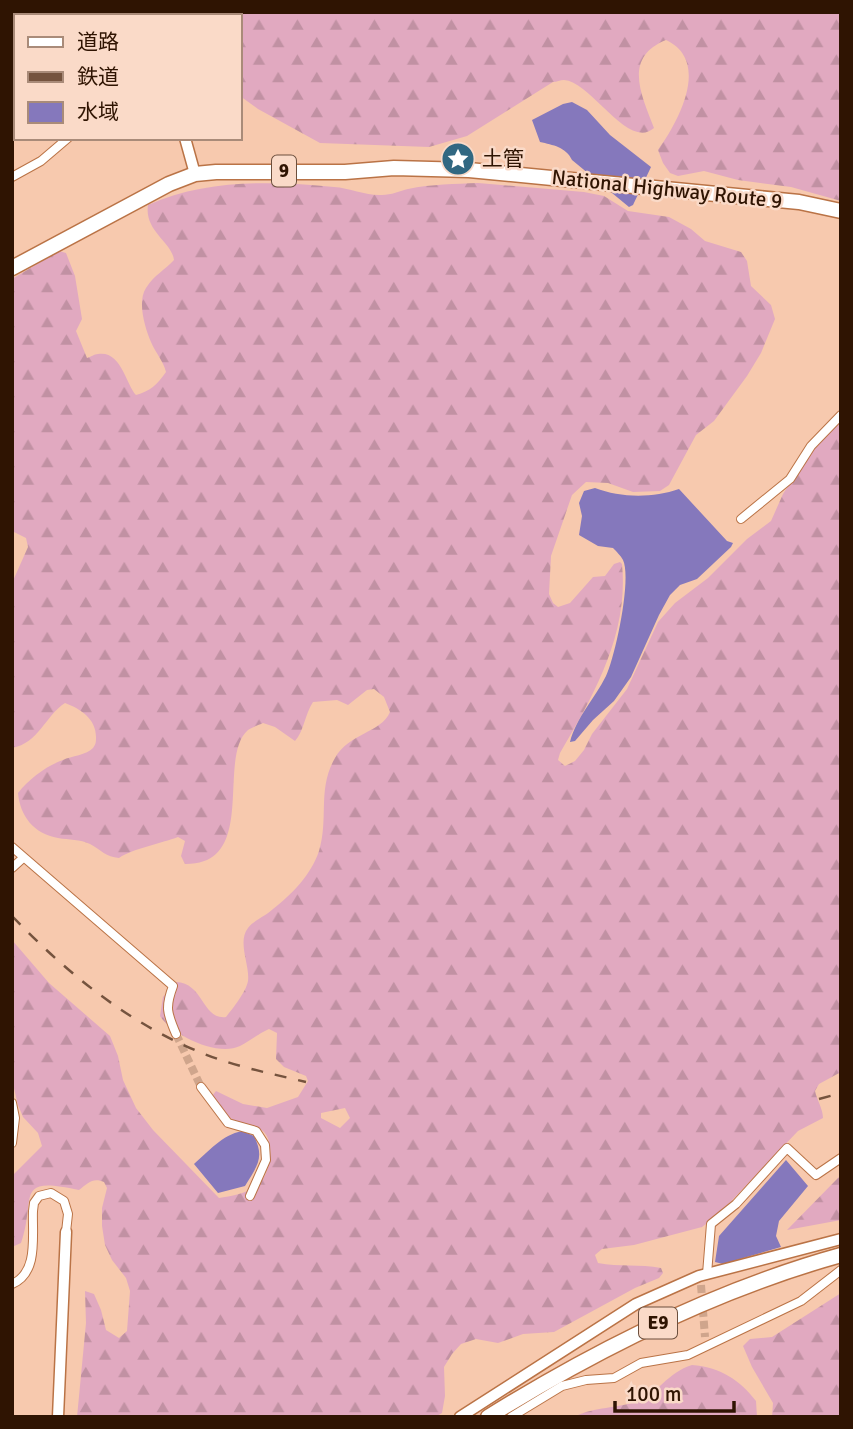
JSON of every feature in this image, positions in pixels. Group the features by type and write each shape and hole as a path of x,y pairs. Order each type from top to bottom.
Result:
{"highway":[{"name":"National Highway Route 9","path":"12,268 148,195 195,174 216,172 345,172 406,168 469,170 799,202 841,211"},
{"name":"E9","path":"488,1417 559,1374 648,1327 730,1293 841,1255"}],"main road":[{"path":"186,140 195,174"},
{"path":"58,1417 66,1232"},
{"path":"460,1417 636,1304 702,1278 841,1238"}],"street":[{"path":"12,177 41,161 66,140"},
{"path":"741,519 790,479 811,446 841,415"},
{"path":"12,847 173,986 167,1003 168,1017 176,1034"},
{"path":"12,868 23,858"},
{"path":"201,1087 228,1123 256,1131 265,1145 266,1160 250,1196"},
{"path":"12,1103 15,1118 12,1143"},
{"path":"702,1278 711,1224 736,1205 788,1148 816,1175 841,1158"},
{"path":"12,1284 22,1278 29,1268 34,1203 39,1196 51,1194 64,1201 68,1214 66,1232"},
{"path":"511,1417 562,1386 586,1380 614,1378 641,1363 688,1355 706,1347 801,1301 841,1270"},
{"path":"705,1337 706,1347"}],"green space":[{"path":"841,12 841,201 791,187 738,180 704,171 678,176 670,173 658,150 682,108 689,76 687,62 679,50 666,40 652,48 640,67 641,91 654,128 644,133 621,123 586,92 564,80 553,82 467,136 429,147 320,143 242,97 242,14 159,14"},
{"path":"478,183 584,192 604,196 628,211 669,217 691,229 705,241 741,252 747,261 751,286 771,305 775,319 761,353 747,376 714,421 696,435 669,485 660,491 633,492 608,483 586,482 572,495 551,556 549,594 553,603 558,607 570,603 593,577 605,576 614,564 620,562 623,590 620,615 606,663 585,709 560,753 558,760 565,766 575,761 584,750 592,734 627,689 658,622 675,603 708,578 747,539 771,521 783,494 809,453 841,419 841,1072 819,1084 815,1091 823,1118 798,1131 718,1215 702,1227 634,1245 602,1249 595,1255 598,1263 661,1268 663,1273 659,1278 554,1332 523,1334 498,1343 476,1339 461,1344 444,1367 445,1396 442,1413 435,1417 77,1417 86,1323 85,1291 94,1294 106,1330 119,1338 127,1331 130,1291 126,1278 112,1260 105,1245 102,1208 107,1188 104,1182 94,1180 79,1190 58,1186 35,1188 31,1194 21,1243 12,1247 12,1176 42,1146 38,1133 23,1117 12,1080 12,940 49,983 110,1036 123,1080 136,1108 153,1130 219,1198 252,1189 260,1183 269,1165 267,1137 261,1129 230,1118 212,1096 216,1091 243,1104 267,1108 298,1097 308,1081 306,1076 284,1067 276,1059 277,1033 269,1029 230,1049 219,1049 185,1037 160,1016 163,997 176,982 185,984 198,994 212,1013 226,1017 242,995 248,981 244,940 248,928 294,890 316,860 322,839 326,781 335,758 348,743 380,725 390,712 384,697 374,689 367,690 348,705 337,700 313,702 295,741 275,727 263,723 248,730 239,744 235,763 229,829 222,847 208,860 185,864 181,856 185,841 178,837 119,858 107,855 86,842 49,836 30,823 22,809 18,793 50,766 93,748 96,737 90,720 77,708 65,703 29,741 12,748 12,583 28,547 26,538 12,531 12,279 59,251 66,253 75,276 82,319 76,331 87,358 98,354 112,357 136,395 153,387 166,372 146,330 142,300 149,283 174,260 169,247 150,222 148,205 193,190 240,184 311,185 382,195 426,186","holes":["345,1108 350,1118 340,1128 321,1118 321,1113"]},
{"path":"841,1175 841,1220 787,1230 836,1180"},
{"path":"841,1293 841,1417 772,1417 773,1403 743,1346 750,1339 772,1337"},
{"path":"692,1365 712,1369 736,1381 756,1401 757,1417 574,1417 645,1398 676,1373"}],"water":[{"path":"572,102 587,110 610,135 651,167 633,205 629,207 572,160 563,149 540,142 532,120"},
{"path":"595,488 615,494 637,496 679,489 727,541 733,543 697,579 680,585 670,595 631,677 614,701 575,741 570,742 610,666 624,600 625,570 621,557 613,548 598,546 579,535 582,516 579,503 584,491"},
{"path":"242,1131 254,1136 259,1150 258,1162 245,1186 218,1193 194,1164 222,1140"},
{"path":"786,1160 808,1186 779,1221 776,1236 781,1247 723,1264 715,1262 719,1236"}],"tunnel":[{"path":"176,1034 201,1087"},
{"path":"701,1285 705,1337"}],"railway":[{"path":"12,916 75,975 145,1025 210,1056 306,1082"},
{"path":"819,1099 841,1093"}],"place":[{"name":"土管","path":"458,159"}]}
